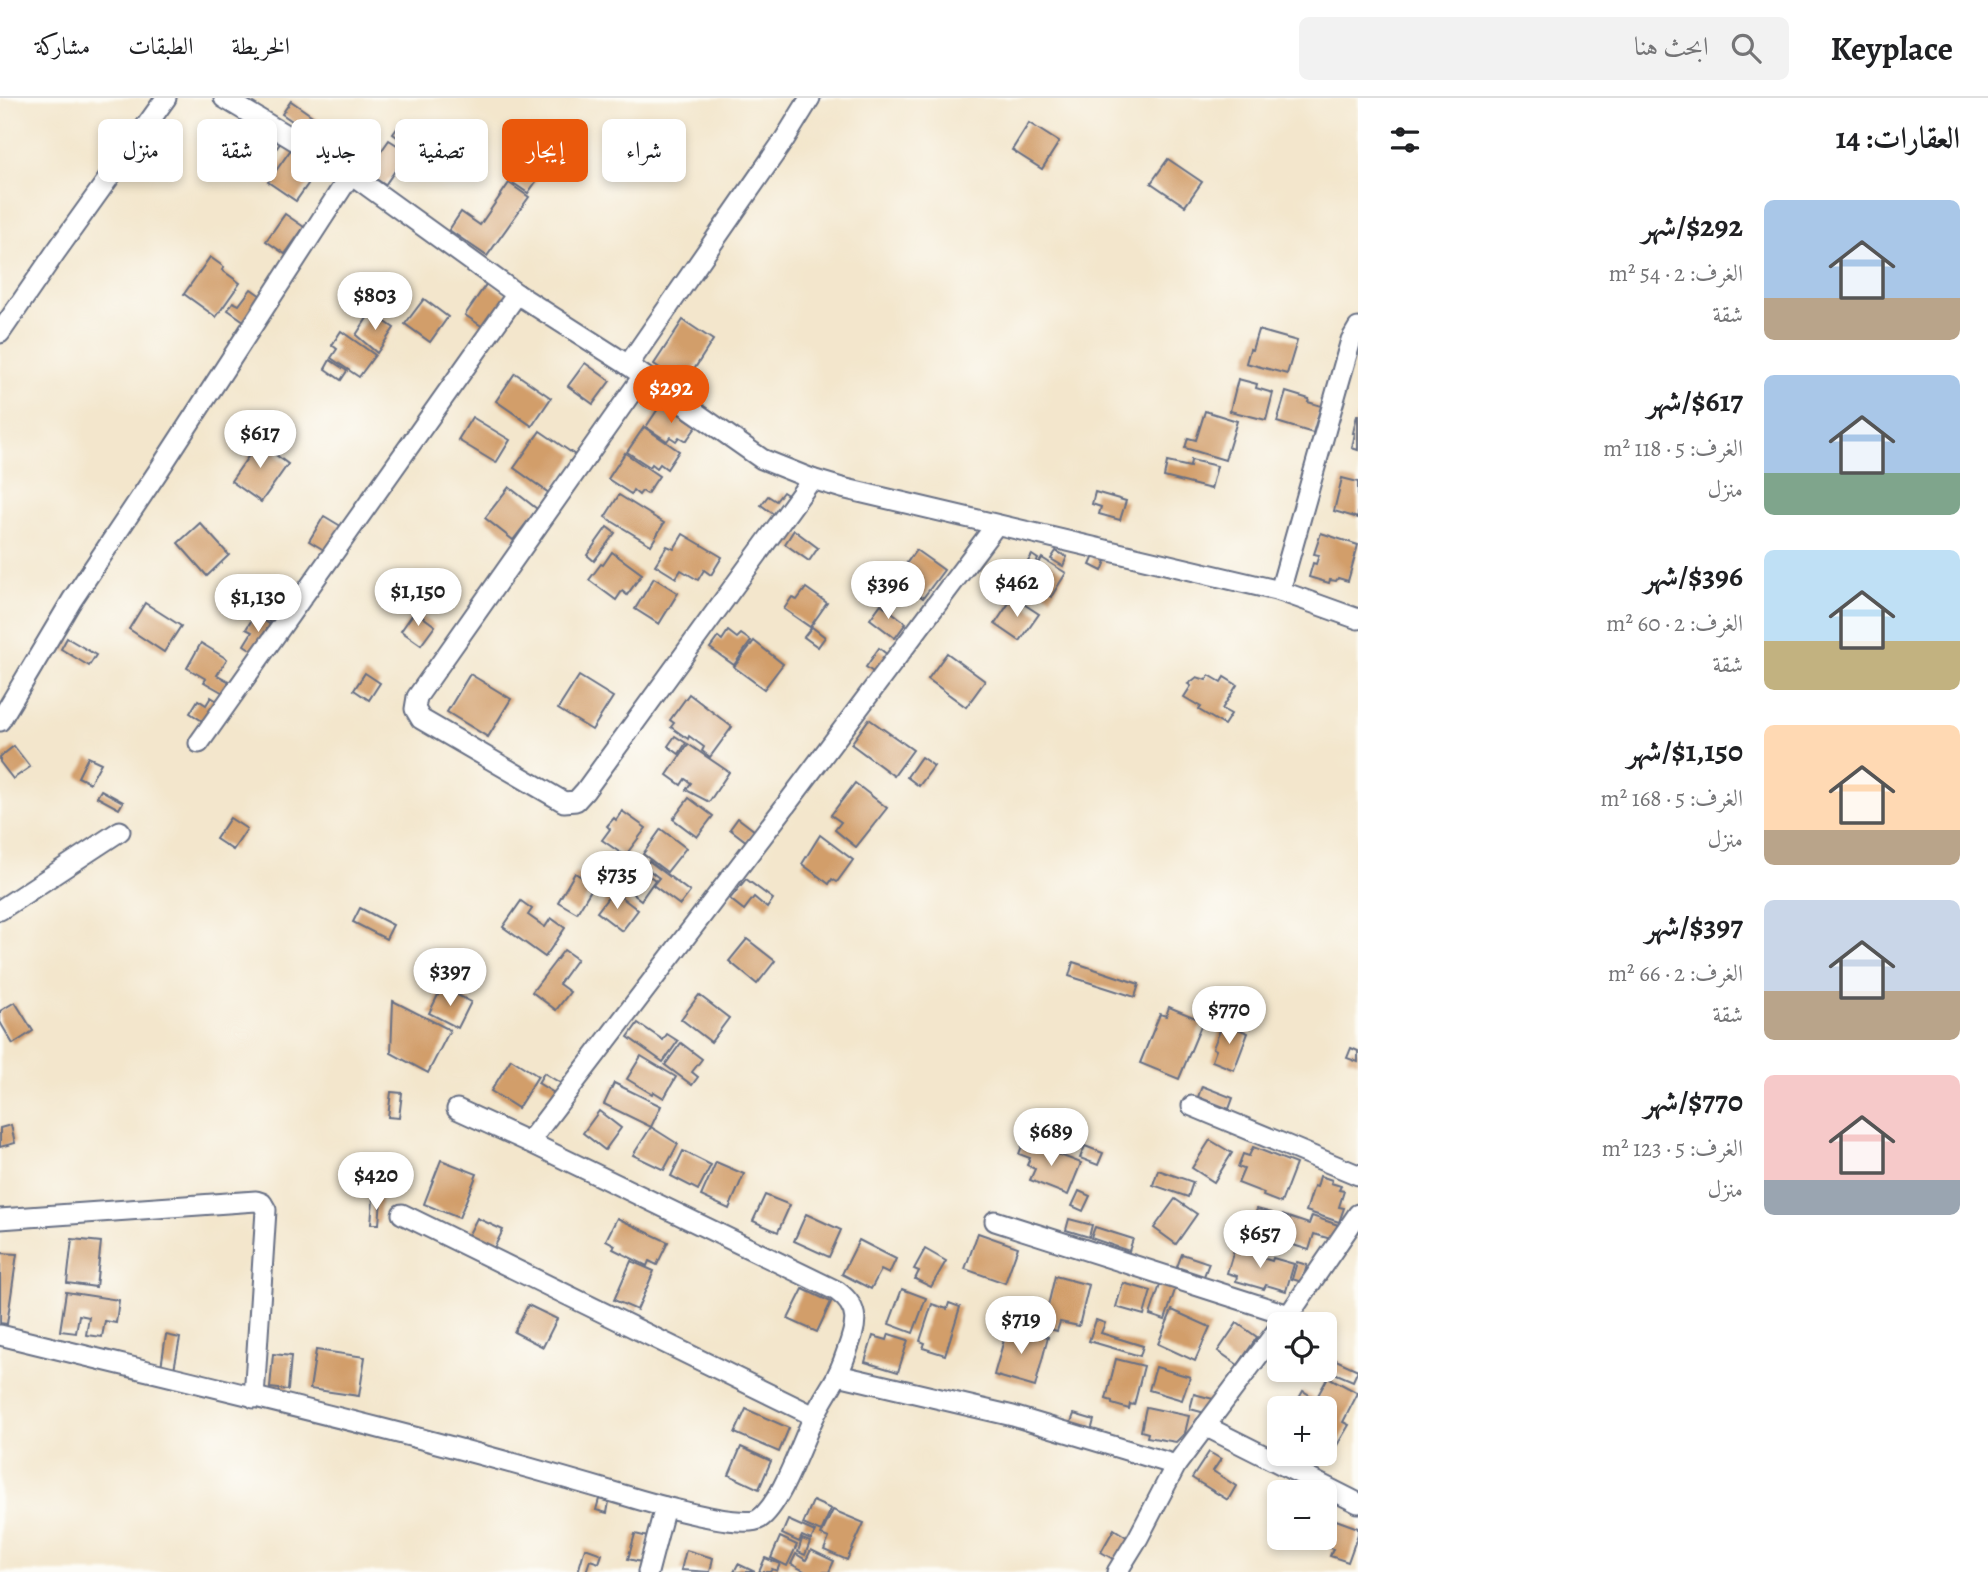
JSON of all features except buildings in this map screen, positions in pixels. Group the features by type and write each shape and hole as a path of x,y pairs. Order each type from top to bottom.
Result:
{"street":[{"path":"0,333 166,98"},
{"path":"225,98 291,138"},
{"path":"810,98 636,371 417,697 415,709 421,719 564,802 576,801 812,479"},
{"path":"0,721 72,600 346,182"},
{"path":"362,182 517,294 636,371 762,459 812,479 855,491 1280,591 1358,619"},
{"path":"200,743 517,294"},
{"path":"1280,591 1351,340 1358,328"},
{"path":"529,1142 996,525"},
{"path":"0,910 120,831"},
{"path":"1192,1107 1358,1175"},
{"path":"0,1335 542,1471 665,1507 744,1522 758,1519 780,1492 814,1416 838,1375 855,1329 855,1313 848,1298 457,1109"},
{"path":"0,1219 256,1200 262,1203 267,1210 254,1398"},
{"path":"1291,1312 1358,1213"},
{"path":"402,1214 814,1416"},
{"path":"995,1221 1267,1317"},
{"path":"1117,1572 1176,1465 1267,1345"},
{"path":"838,1375 1013,1416 1176,1465"},
{"path":"1205,1426 1358,1503"},
{"path":"648,1572 665,1507"}]}
